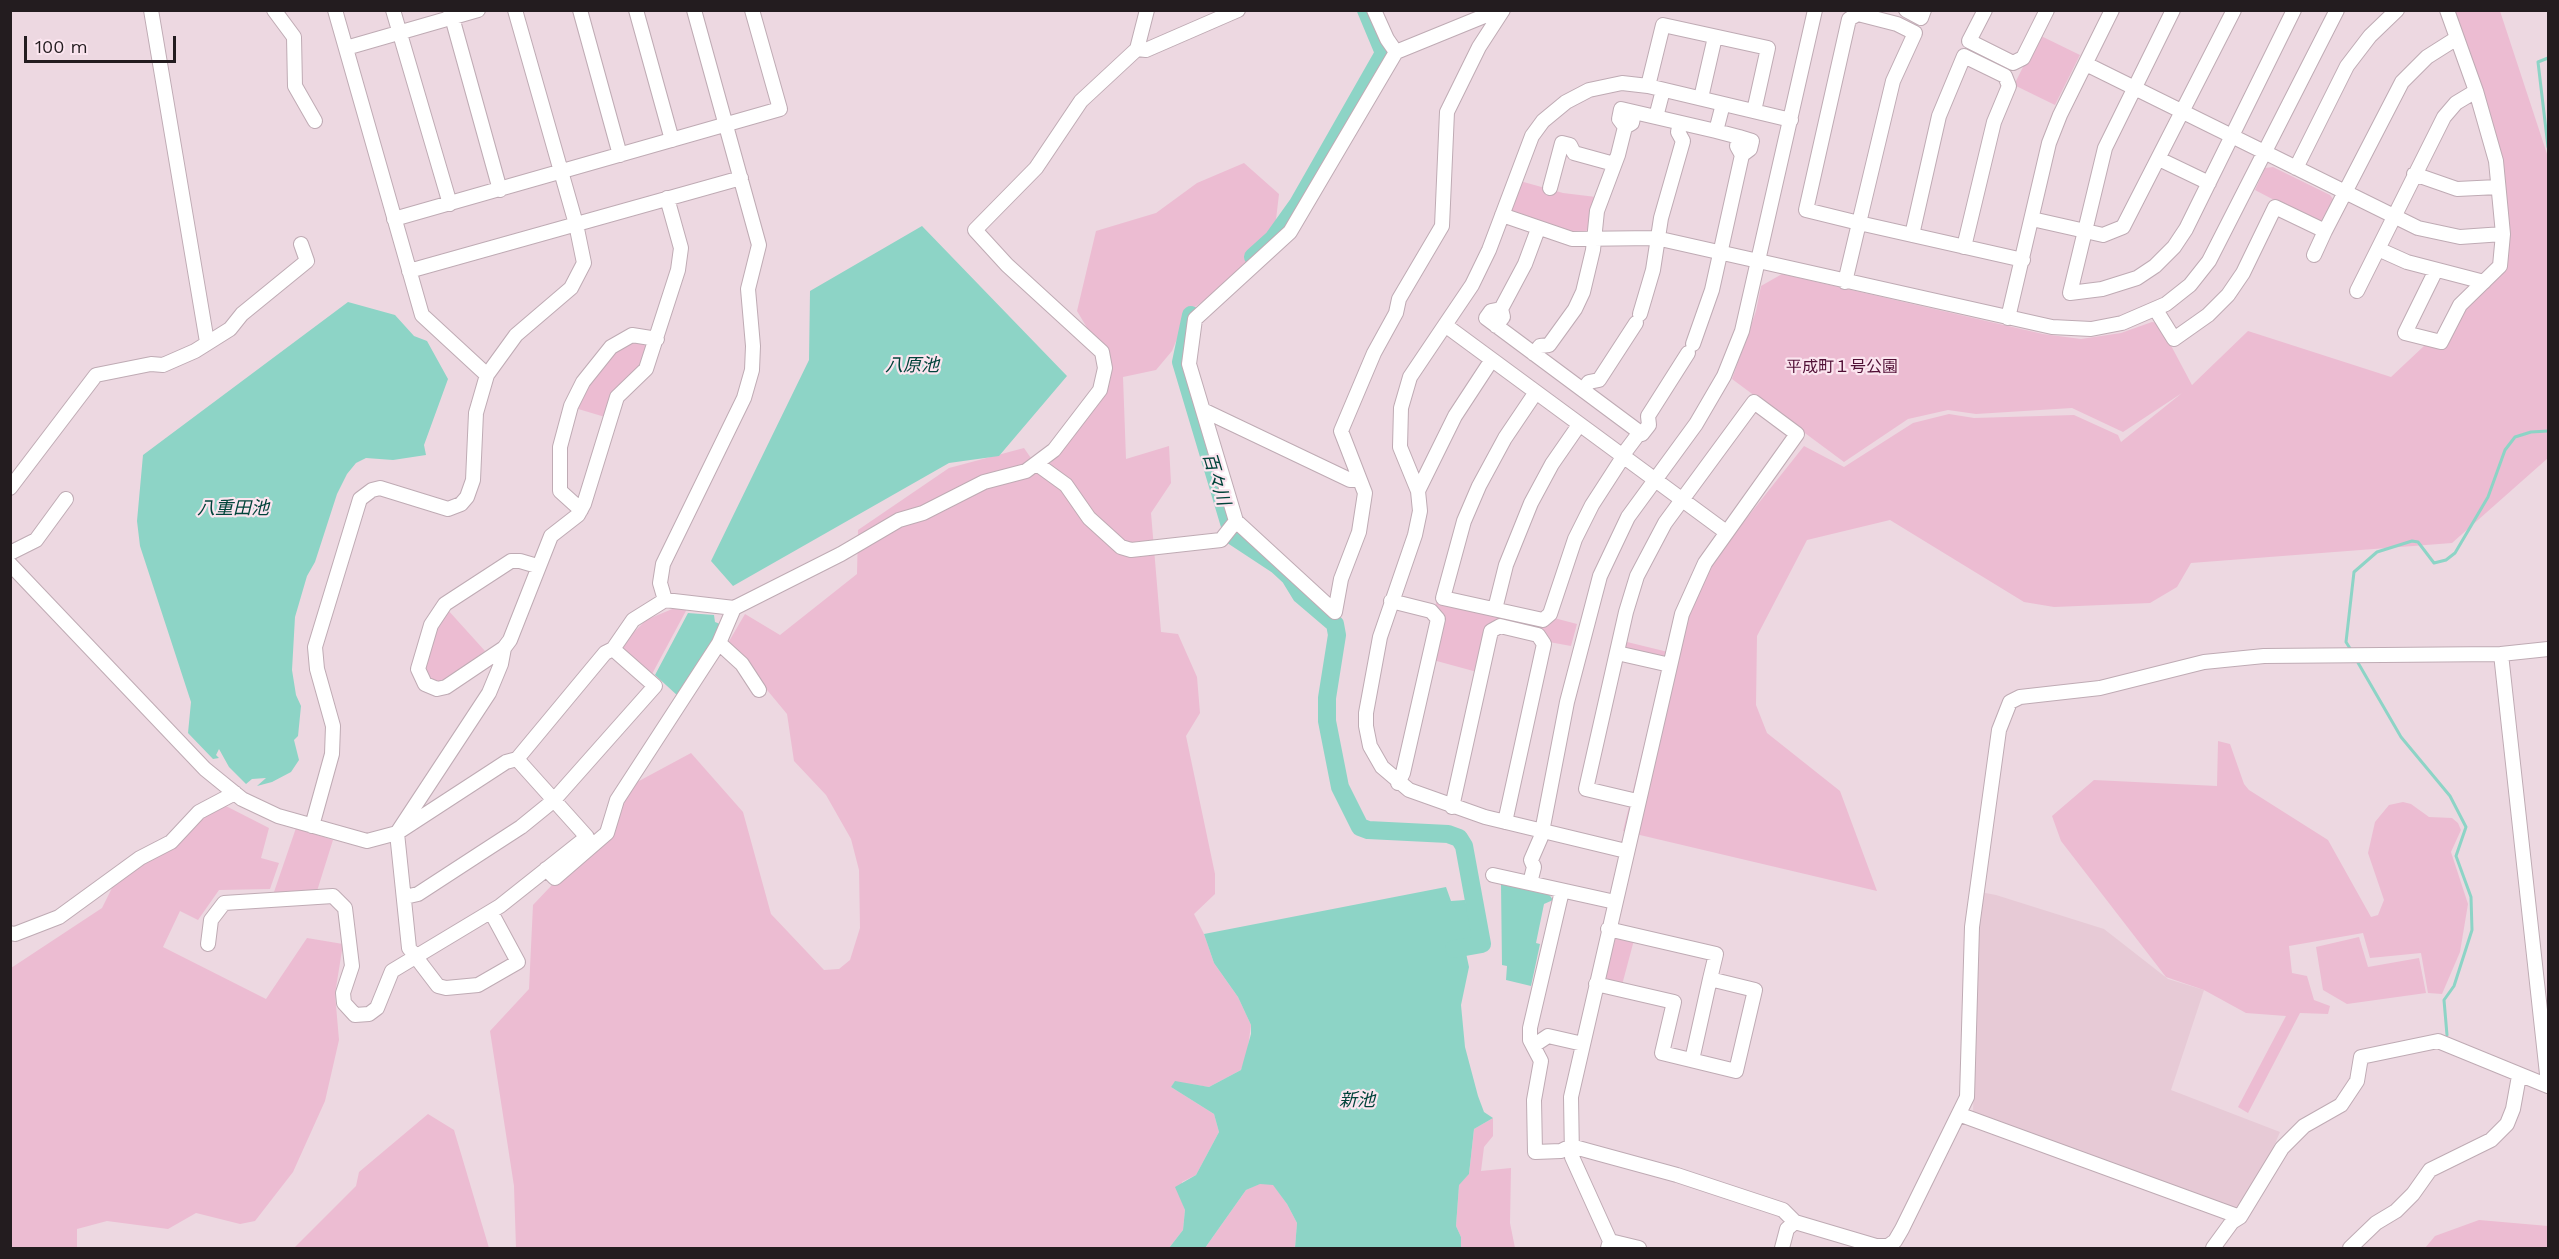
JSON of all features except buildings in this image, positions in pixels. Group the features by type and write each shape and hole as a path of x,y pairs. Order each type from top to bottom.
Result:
{"street":[{"path":"151,10 207,342"},
{"path":"274,10 294,37 295,86 315,121"},
{"path":"335,10 422,315 487,375"},
{"path":"393,10 450,204"},
{"path":"345,48 400,33 452,14 478,10"},
{"path":"312,826 333,754 333,726 317,669 315,647 356,507 364,495 380,488 440,509 461,504 471,490 476,413 487,375 516,335 571,288 585,263 515,10"},
{"path":"580,10 620,155"},
{"path":"636,10 672,140"},
{"path":"665,600 660,583 663,564 744,398 752,370 753,346 748,289 758,252 758,239 694,10"},
{"path":"394,219 780,109 752,10"},
{"path":"10,564 205,769 235,793 266,811 367,841 397,833 506,762 517,759 605,654 613,649 633,620 665,600 734,608 841,554 899,520 923,513 975,485 1000,476 1026,471 1054,450 1100,390 1105,368 1101,352 1007,265 975,230 1036,168 1081,101 1137,49 1147,10"},
{"path":"1137,49 1146,50 1238,10"},
{"path":"1374,10 1387,39 1396,52"},
{"path":"1501,10 1479,46 1447,112 1442,226 1399,299 1395,313 1374,353 1341,430 1358,480 1365,493 1359,532 1341,579 1335,612 1236,521 1189,364 1195,319 1290,232 1396,52 1501,10"},
{"path":"1530,883 1533,851 1539,846 1567,702 1600,576 1621,530 1653,480 1696,424 1724,376 1742,331 1760,262 1815,10"},
{"path":"1906,10 1921,18 1924,10"},
{"path":"1985,10 1969,41 2013,63 2023,58 2047,10"},
{"path":"2008,318 2054,128 2112,10"},
{"path":"2173,10 2105,148 2070,293 2112,287 2150,271 2180,238 2294,10"},
{"path":"2032,219 2107,234 2123,227 2160,159 2234,10"},
{"path":"1502,215 1538,229 1572,238 1656,238 1845,282 2066,329 2091,329 2133,320 2156,310 2190,285 2209,261 2337,10"},
{"path":"2296,168 2347,66 2370,36 2397,10"},
{"path":"2436,270 2405,333 2441,342 2460,305 2500,266 2503,234 2496,161 2476,91 2447,10"},
{"path":"452,14 500,189"},
{"path":"1845,282 1859,223 1893,81 1915,33 1897,24 1858,14 1850,18 1806,210 1859,223 2022,260"},
{"path":"1648,86 1663,25 1768,48 1754,111"},
{"path":"1701,98 1715,37"},
{"path":"2314,255 2402,82 2427,57 2457,38"},
{"path":"1912,235 1939,116 1964,56 2005,76 2009,86 1994,122 1964,247"},
{"path":"2086,64 2418,228 2445,235 2466,237 2503,234"},
{"path":"1626,851 1452,807 1409,790 1398,783 1376,759 1366,726 1375,659 1391,601 1417,526 1418,491 1401,447 1401,408 1410,377 1472,285 1532,136 1543,121 1566,102 1589,90 1622,84 1648,86 1791,120"},
{"path":"1656,117 1663,90"},
{"path":"2357,291 2444,117 2456,103 2476,91"},
{"path":"1716,131 1723,104"},
{"path":"1538,229 1526,264 1501,309 1491,310 1486,318 1539,358 1642,434 1648,425 1648,416 1690,348 1707,308 1742,155 1750,149 1752,141 1634,113 1632,123 1625,127 1597,211 1594,239 1583,292 1575,309 1549,345 1540,346 1539,358"},
{"path":"1588,394 1589,382 1599,380 1638,318 1653,270 1657,249 1656,238 1683,141 1678,132 1686,124"},
{"path":"1550,188 1562,143 1570,145 1574,153 1614,164"},
{"path":"2160,159 2209,183"},
{"path":"2414,174 2457,189 2498,187"},
{"path":"409,271 741,178"},
{"path":"537,566 511,561 445,604 431,626 418,669 420,677 430,687 442,689 504,648 510,640 537,566 551,536 581,510 617,396 646,369 680,261 680,242 667,198"},
{"path":"2156,310 2174,339 2208,315 2228,295 2243,273 2275,207 2325,231"},
{"path":"10,488 96,375 151,364 163,365 195,351 230,329 242,314 307,261 301,243"},
{"path":"2378,249 2407,262 2484,282"},
{"path":"1445,325 1726,532"},
{"path":"581,510 560,491 560,447 571,406 583,382 611,347 632,334 657,339"},
{"path":"1418,491 1451,423 1491,361"},
{"path":"1536,392 1505,438 1479,486 1451,561 1443,598 1543,620 1550,614 1564,564 1582,523 1623,457 1636,429"},
{"path":"1637,801 1586,789 1637,576 1660,532 1754,402 1797,434 1705,563 1688,600 1637,801 1571,1097 1572,1157 1609,1245 1639,1248"},
{"path":"1203,410 1350,480 1358,480"},
{"path":"1495,609 1506,565 1523,520 1552,464 1579,425"},
{"path":"1037,464 1066,485 1089,518 1121,547 1131,550 1221,540 1236,521"},
{"path":"10,553 36,540 66,499"},
{"path":"1391,601 1431,611 1438,619 1403,773 1398,783"},
{"path":"546,869 555,878 607,833 617,800 719,643 734,608"},
{"path":"1452,807 1491,631 1500,626 1538,635 1544,644 1505,822"},
{"path":"719,643 742,664 759,690"},
{"path":"491,912 518,962 478,985 446,988 434,983 423,964 409,948 397,833 489,693 501,664 504,648"},
{"path":"405,897 418,894 521,827 554,801 656,686 613,649"},
{"path":"1562,891 1530,1028 1533,1046 1541,1061 1534,1100 1535,1152 1562,1151 1571,1146 1677,1175 1783,1210 1795,1222 1876,1247 1888,1246 1895,1241 1961,1115 1967,1097 1972,927 1999,730 2010,702 2020,697 2100,688 2204,662 2264,656 2501,654 2548,649"},
{"path":"1617,653 1670,665"},
{"path":"2213,1248 2232,1222 2240,1217 2282,1148 2304,1126 2341,1105 2357,1081 2361,1057 2438,1041 2519,1076 2548,1084 2501,654"},
{"path":"208,944 211,920 218,906 224,903 333,896 345,908 352,966 344,993 344,1003 350,1013 360,1016 369,1014 377,1008 392,971 491,912 587,837 517,759"},
{"path":"10,933 15,934 59,917 140,858 171,842 199,812 235,793"},
{"path":"1493,875 1615,902"},
{"path":"1608,929 1716,954 1692,1060"},
{"path":"1596,984 1674,1002 1662,1053 1736,1071 1755,990 1710,979"},
{"path":"1533,1046 1548,1036 1583,1044"},
{"path":"2350,1248 2376,1223 2396,1211 2414,1194 2430,1170 2492,1140 2507,1124 2513,1109 2519,1076"},
{"path":"1961,1115 2240,1217"},
{"path":"1782,1248 1787,1229 1795,1222"}],"shaded area":[{"path":"1980,892 2104,929 2168,979 2204,990 2171,1090 2280,1132 2261,1176 2238,1213 1973,1113"}],"green space":[{"name":"平成町１号公園","path":"2454,11 2500,11 2548,157 2548,458 2452,543 2191,563 2177,587 2150,603 2054,607 2024,602 1890,520 1807,540 1757,636 1756,705 1767,733 1840,791 1877,891 1623,831 1665,660 1621,650 1623,641 1668,652 1680,602 1804,446 1844,467 1913,423 1949,414 1974,418 2074,415 2118,435 2121,442 2182,393 2123,432 2072,408 1976,414 1948,410 1908,419 1844,462 1732,379 1756,311 1761,286 1782,274 2043,334 2081,339 2121,333 2152,322 2159,323 2192,385 2248,331 2391,377 2507,268 2509,236"},
{"path":"2039,35 2080,55 2055,105 2014,85"},
{"path":"1244,163 1279,194 1275,228 1261,259 1188,312 1172,351 1156,370 1123,377 1126,459 1169,446 1171,483 1151,513 1161,632 1178,634 1197,677 1200,713 1186,736 1215,874 1215,894 1194,914 1214,963 1238,997 1251,1025 1247,1055 1241,1070 1209,1087 1175,1082 1171,1087 1214,1114 1219,1132 1196,1175 1182,1182 1180,1196 1185,1210 1183,1230 1169,1248 516,1248 514,1186 490,1031 529,989 533,905 622,811 626,788 691,753 743,812 771,914 824,970 839,969 850,960 860,928 859,870 851,839 826,795 794,761 787,714 728,643 745,614 780,635 857,574 858,530 949,468 1024,448 1042,474 1109,386 1110,366 1077,311 1096,231 1156,213 1197,183"},
{"path":"2273,167 2330,195 2335,202 2326,221 2316,222 2255,190 2265,168"},
{"path":"1520,181 1563,193 1596,197 1589,229 1580,235 1515,214 1510,208"},
{"path":"630,340 647,341 650,348 646,361 605,417 575,408 585,388 612,354"},
{"path":"1437,601 1554,618 1577,624 1571,646 1549,642 1498,621 1477,672 1433,660"},
{"path":"677,607 688,607 651,676 622,650 624,642 646,620"},
{"path":"447,609 485,651 440,684 431,681 424,669 438,623"},
{"path":"2218,741 2230,744 2244,784 2249,790 2328,840 2371,917 2378,915 2384,900 2368,853 2375,822 2389,805 2403,802 2411,804 2429,817 2452,818 2458,823 2461,830 2451,852 2468,904 2460,952 2442,994 2428,993 2421,953 2370,958 2363,933 2289,946 2292,973 2307,976 2314,1000 2330,1006 2328,1014 2300,1013 2248,1113 2238,1107 2286,1016 2246,1013 2204,990 2166,977 2061,841 2052,816 2094,780 2217,786"},
{"path":"220,803 269,828 261,858 279,863 270,889 219,890 198,920 180,911 163,947 266,999 307,938 343,944 335,994 339,1040 325,1101 293,1172 255,1221 240,1224 196,1213 168,1229 107,1221 77,1229 77,1248 11,1248 11,968 102,908 119,874"},
{"path":"296,828 333,840 317,891 274,892"},
{"path":"1617,936 1634,940 1622,985 1605,981 1602,975 1610,939"},
{"path":"2359,937 2368,967 2419,958 2426,993 2347,1004 2323,990 2316,947"},
{"path":"428,1114 454,1130 489,1248 294,1248 356,1186 359,1172"},
{"path":"1493,1118 1493,1136 1484,1147 1481,1171 1511,1168 1510,1223 1515,1248 1461,1248 1461,1237 1456,1226 1459,1184 1469,1174 1474,1129"},
{"path":"1259,1184 1273,1184 1287,1204 1297,1223 1295,1248 1205,1248 1246,1190"},
{"path":"2479,1220 2548,1226 2548,1248 2425,1248 2435,1236"}],"water":[{"name":"八原池","path":"922,226 1067,376 999,456 949,463 733,586 711,561 809,360 810,291"},
{"name":"八重田池","path":"348,302 395,315 414,336 427,341 448,379 424,445 426,455 393,460 366,458 356,463 347,474 337,494 315,562 307,576 295,617 292,670 296,695 301,706 298,736 294,740 299,760 291,772 272,782 257,786 266,778 252,779 246,784 229,767 219,749 216,755 219,758 213,759 188,733 191,702 140,546 137,521 143,455"},
{"path":"688,613 714,615 715,622 720,624 711,647 678,696 655,675"},
{"path":"1501,884 1548,893 1553,900 1544,904 1536,943 1540,944 1531,986 1506,980 1507,966 1502,965"},
{"name":"新池","path":"1446,887 1451,901 1465,900 1479,950 1466,953 1469,967 1461,1005 1465,1047 1478,1096 1484,1112 1493,1118 1474,1129 1469,1174 1459,1185 1456,1226 1461,1237 1461,1248 1295,1248 1297,1223 1287,1204 1273,1185 1260,1184 1246,1190 1205,1248 1169,1248 1183,1230 1185,1210 1175,1187 1196,1175 1219,1132 1214,1114 1171,1087 1175,1081 1209,1087 1241,1070 1251,1034 1251,1025 1238,997 1214,963 1204,934"}],"waterway":[{"name":"百々川","path":"1253,257 1273,239 1298,204 1384,53 1366,10"},
{"path":"2548,58 2538,62 2548,147"},
{"name":"百々川","path":"1191,315 1181,362 1233,536 1277,565 1290,577 1301,595 1335,624 1337,635 1327,698 1327,721 1340,787 1360,827 1368,830 1448,834 1459,838 1464,846 1482,944 1454,949"},
{"path":"2351,650 2346,642 2354,572 2377,552 2412,541 2418,542 2434,563 2446,560 2455,553 2488,497 2505,450 2515,437 2531,432 2548,431"},
{"path":"2357,661 2401,737 2450,796 2466,827 2456,856 2471,897 2472,930 2454,986 2444,1000 2447,1035"}]}
